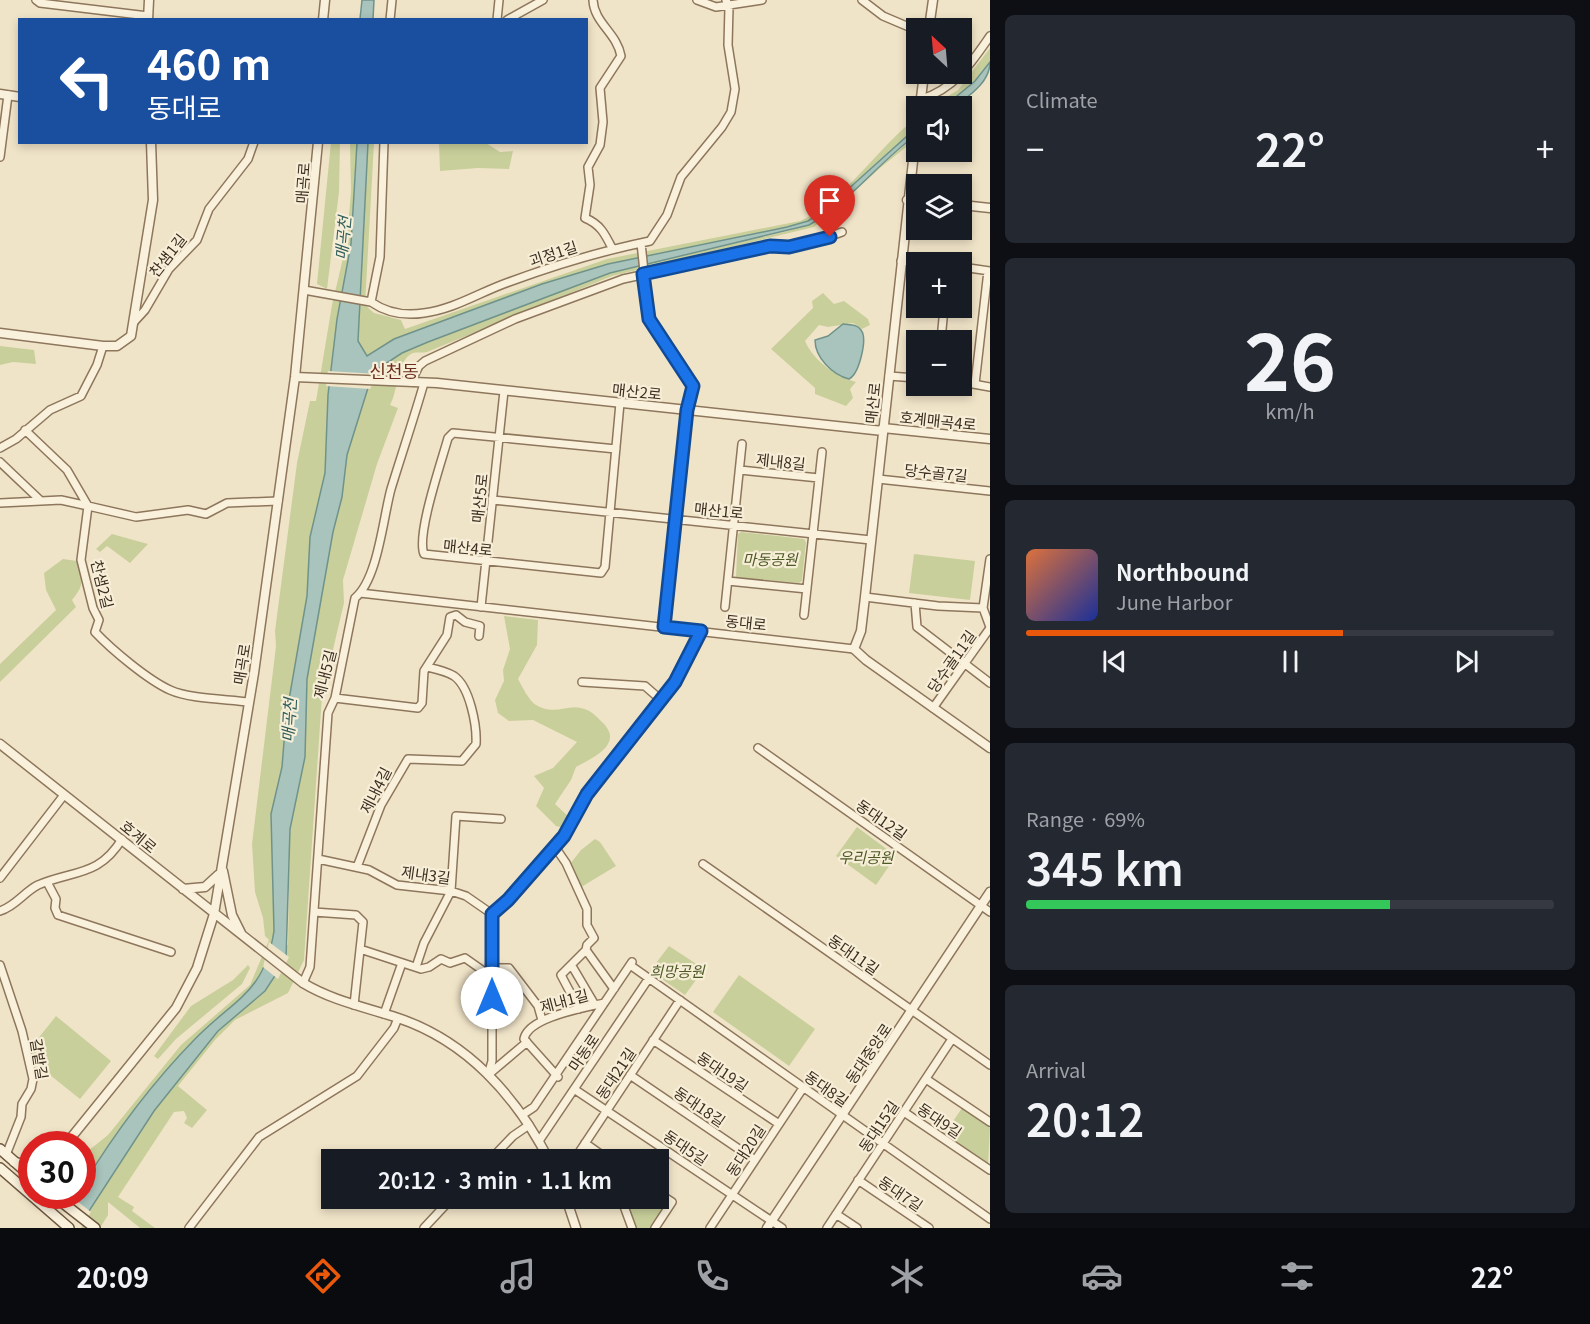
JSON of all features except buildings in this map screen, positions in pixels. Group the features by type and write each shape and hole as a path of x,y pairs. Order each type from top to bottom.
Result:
{"main road":[{"path":"6,1155 18,1165"},
{"path":"0,1168 18,1182"},
{"path":"46,1209 69,1228"},
{"path":"71,1209 95,1228"}],"street":[{"path":"36,0 40,3 148,18 150,0"},
{"path":"323,18 325,0"},
{"path":"390,18 392,0"},
{"path":"497,18 499,0"},
{"path":"511,18 543,0"},
{"path":"593,0 594,10 614,36 621,56 600,88 603,122 600,145 588,167 590,184 585,218 594,221 605,233 612,248"},
{"path":"696,0 704,5 762,0"},
{"path":"862,0 883,16 906,26"},
{"path":"930,18 933,0"},
{"path":"664,627 687,410 693,386 649,319 641,246 655,236 667,215 681,177 722,127 731,112 735,89 728,45 728,3"},
{"path":"934,96 946,90 967,68 990,36"},
{"path":"0,157 4,95"},
{"path":"0,333 103,346 117,346 125,343 131,336 153,200 151,144"},
{"name":"찬샘1길","path":"134,322 145,310 169,269 197,240 209,209 248,159 253,144"},
{"name":"매곡로","path":"77,1131 176,1008 197,968 214,914 249,702 295,377 318,144"},
{"path":"367,301 380,257 384,144"},
{"path":"972,206 990,208"},
{"name":"매산로","path":"854,649 861,631 900,261 906,231"},
{"path":"408,382 424,361 456,346 515,319 643,272 770,246 789,247 842,232"},
{"name":"괴정1길","path":"304,290 367,301 398,313 422,313 450,308 506,283 612,248 641,246"},
{"path":"900,261 906,261"},
{"path":"972,268 989,271 975,384"},
{"path":"0,448 50,410 81,396 97,365 103,346"},
{"path":"889,376 906,377"},
{"name":"매산2로","path":"295,377 424,383 883,430"},
{"name":"제내5길","path":"303,983 310,967 328,713 334,698 355,598 360,593 370,572 390,492 424,383"},
{"path":"972,384 990,387"},
{"name":"매산5로","path":"481,607 504,391"},
{"name":"매산4로","path":"616,449 461,431 450,435 433,489 422,544 424,554 601,573 605,567 616,449 620,403"},
{"path":"25,430 72,476 88,506"},
{"name":"호계매곡4로","path":"883,430 990,439"},
{"name":"제내8길","path":"725,608 742,444"},
{"name":"제내8길","path":"804,615 822,452"},
{"path":"0,462 41,501"},
{"name":"제내8길","path":"740,470 819,478"},
{"name":"당수골7길","path":"878,479 990,491"},
{"path":"0,503 61,500 136,517 188,510 206,514 227,503 278,501"},
{"name":"매산1로","path":"493,500 872,540"},
{"name":"찬샘2길","path":"88,506 81,560 93,608 99,620 95,632 126,660 170,690 249,702"},
{"path":"990,559 983,608 990,628"},
{"path":"728,581 807,589"},
{"name":"동대로","path":"360,593 854,649"},
{"path":"865,597 983,608"},
{"path":"915,603 917,627 990,683"},
{"path":"334,698 418,708 422,703 422,677 444,642 452,616 480,626 479,636"},
{"name":"당수골11길","path":"933,708 990,628"},
{"path":"488,1075 492,1061 492,914 555,847 587,794 683,669 701,631"},
{"path":"854,649 990,748"},
{"name":"제내4길","path":"357,867 381,805 408,759 462,761 476,744 471,712 461,682 445,672 427,667"},
{"path":"582,682 645,686 661,700"},
{"name":"호계로","path":"0,744 303,983"},
{"name":"동대12길","path":"758,748 990,912"},
{"path":"0,878 64,795"},
{"path":"416,967 424,943 451,891 456,816 501,819"},
{"path":"0,911 13,906 33,888 92,870 110,856 122,839"},
{"path":"555,847 566,863 587,909 587,925 594,938 586,945 586,950 572,966 561,975 579,1009"},
{"name":"제내3길","path":"318,859 357,867 397,885 451,891 466,896 492,914"},
{"name":"동대11길","path":"703,864 990,1065"},
{"path":"183,889 205,887 221,868"},
{"path":"221,868 232,915 242,936"},
{"path":"47,882 56,899 55,908 58,915 171,952"},
{"name":"동대중앙로","path":"770,1225 990,892"},
{"path":"314,912 361,917 354,1005"},
{"path":"360,949 426,969 441,959 450,963 465,958 492,977"},
{"name":"제내1길","path":"586,950 614,989"},
{"path":"384,1014 402,963"},
{"name":"갈밭길","path":"0,964 22,1031 28,1067 33,1079 31,1089 21,1104 21,1118 6,1155"},
{"name":"동대8길","path":"614,989 631,964 990,1219"},
{"path":"572,966 595,1005"},
{"path":"492,968 509,968 538,1006 542,1020"},
{"name":"마동로","path":"539,1141 649,978"},
{"path":"303,983 328,997 398,1018 450,1043 488,1075 522,1115 543,1149"},
{"path":"522,1115 534,1107 557,1076 614,989"},
{"name":"동대21길","path":"581,1149 680,1000"},
{"name":"제내1길","path":"488,1075 527,1042 525,1033 537,1021 604,1003"},
{"path":"189,1228 259,1137 357,1076 394,1028 398,1018"},
{"name":"동대15길","path":"827,1228 952,1039"},
{"name":"동대19길","path":"653,1040 779,1124"},
{"path":"527,1042 557,1076"},
{"name":"동대18길","path":"630,1075 755,1160"},
{"path":"926,1079 990,1122"},
{"name":"동대20길","path":"710,1228 803,1088"},
{"name":"동대5길","path":"574,1089 732,1194 770,1225 782,1228"},
{"name":"동대9길","path":"904,1112 990,1170"},
{"path":"500,1149 529,1125"},
{"path":"585,1143 593,1149"},
{"name":"동대7길","path":"858,1180 929,1228"},
{"path":"424,1228 442,1209"},
{"path":"570,1209 576,1228"},
{"path":"625,1209 632,1228"},
{"path":"655,1228 667,1209"},
{"path":"836,1214 858,1228"}],"green space":[{"path":"990,48 990,62 972,83 972,72"},
{"path":"963,84 970,84 957,96 948,96"},
{"path":"906,127 906,137 825,210 808,221 608,264 542,284 394,339 367,356 358,342 368,144 374,144 365,305 374,313 401,320 405,329 607,259 800,221 832,201"},
{"path":"331,144 340,144 339,192 327,289 317,284"},
{"path":"350,144 357,144 351,244 337,319 328,394 325,473 310,537 307,596 286,717 282,767 271,814 274,931 269,952 255,982 195,1039 164,1073 121,1128 96,1165 96,1145 108,1135 181,1045 250,985 269,940 265,936 263,918 255,892 252,844 276,646 275,631 297,463 310,401 316,401 332,305 347,241 351,191"},
{"path":"439,144 488,144 500,152 513,151 509,169 478,168 440,171"},
{"path":"906,144 906,147 814,227 612,276 427,352 413,353 408,356 401,369 390,405 398,408 377,464 343,580 344,603 322,696 304,960 288,993 235,1020 215,1040 178,1086 207,1110 192,1128 184,1123 187,1118 184,1111 174,1112 118,1197 134,1207 132,1211 155,1228 140,1228 108,1202 108,1215 100,1228 78,1228 90,1209 96,1209 96,1200 154,1111 201,1051 218,1031 265,991 288,944 290,829 305,757 307,679 333,532 342,497 347,455 373,372 402,353 428,342 610,273 788,231 820,219"},
{"path":"823,293 834,304 844,301 868,319 870,325 862,329 853,323 828,327 819,325 805,341 826,367 856,382 850,389 853,398 846,406 815,394 815,388 771,349 813,308 812,301"},
{"path":"0,346 34,350 36,364 13,362 0,365"},
{"name":"마동공원","path":"741,532 804,539 806,542 802,581 799,583 736,577 738,534"},
{"path":"112,534 148,544 130,563 107,546 100,552 96,549"},
{"path":"914,554 975,561 970,600 909,593"},
{"path":"63,559 77,561 81,572 81,586 72,600 76,607 0,682 0,664 56,610 46,590 44,573"},
{"path":"504,616 538,620 537,645 518,679 531,700 536,705 549,710 576,707 585,709 596,716 609,731 610,737 604,750 576,767 571,780 555,804 570,818 564,828 556,826 536,806 544,788 534,776 553,768 577,742 533,720 509,721 498,713 495,700 504,681 503,670 510,649"},
{"name":"우리공원","path":"857,827 896,856 876,885 836,856"},
{"path":"595,839 600,842 616,866 578,889 570,864 581,850"},
{"name":"희망공원","path":"669,946 704,969 685,995 650,971"},
{"path":"248,965 250,968 242,984 176,1039 158,1059 154,1056 191,1006 233,980"},
{"path":"739,975 815,1029 789,1066 713,1012"},
{"path":"56,1016 111,1061 80,1099 30,1059 29,1050"},
{"path":"962,1108 990,1127 988,1166 943,1136"},
{"path":"629,1209 663,1209 650,1228 636,1228"}],"water":[{"path":"362,0 374,0 373,18 360,18"},
{"path":"990,62 983,82 968,96 957,96 975,81"},
{"name":"매곡천","path":"906,137 906,143 851,194 809,225 610,273 428,342 402,353 373,372 347,455 342,497 333,532 307,679 305,757 290,829 286,959 265,991 218,1031 154,1111 96,1200 96,1165 108,1147 164,1073 209,1025 246,993 263,969 269,952 274,931 271,814 282,767 286,717 307,596 310,537 325,473 328,395 337,319 351,244 357,144 368,144 358,341 367,356 394,339 542,284 608,264 808,221 825,210"},
{"path":"843,324 857,327 863,334 863,348 859,364 849,379 837,374 826,365 818,353 815,340 828,336"},
{"path":"68,1209 90,1209 78,1228 56,1228"}],"pier":[{"path":"328,371 377,374 370,389 326,386"},
{"path":"269,942 289,957 278,979 263,967"},
{"path":"65,1209 87,1209 91,1212 81,1228 53,1228"}],"district":[{"name":"신천동","path":"394,370"}],"route":[{"path":"492,998 492,914 508,900 564,836 587,794 604,776 675,682 701,631 664,627 687,410 693,386 690,378 664,345 649,319 643,274 770,246 789,247 818,242 830,237"}]}
